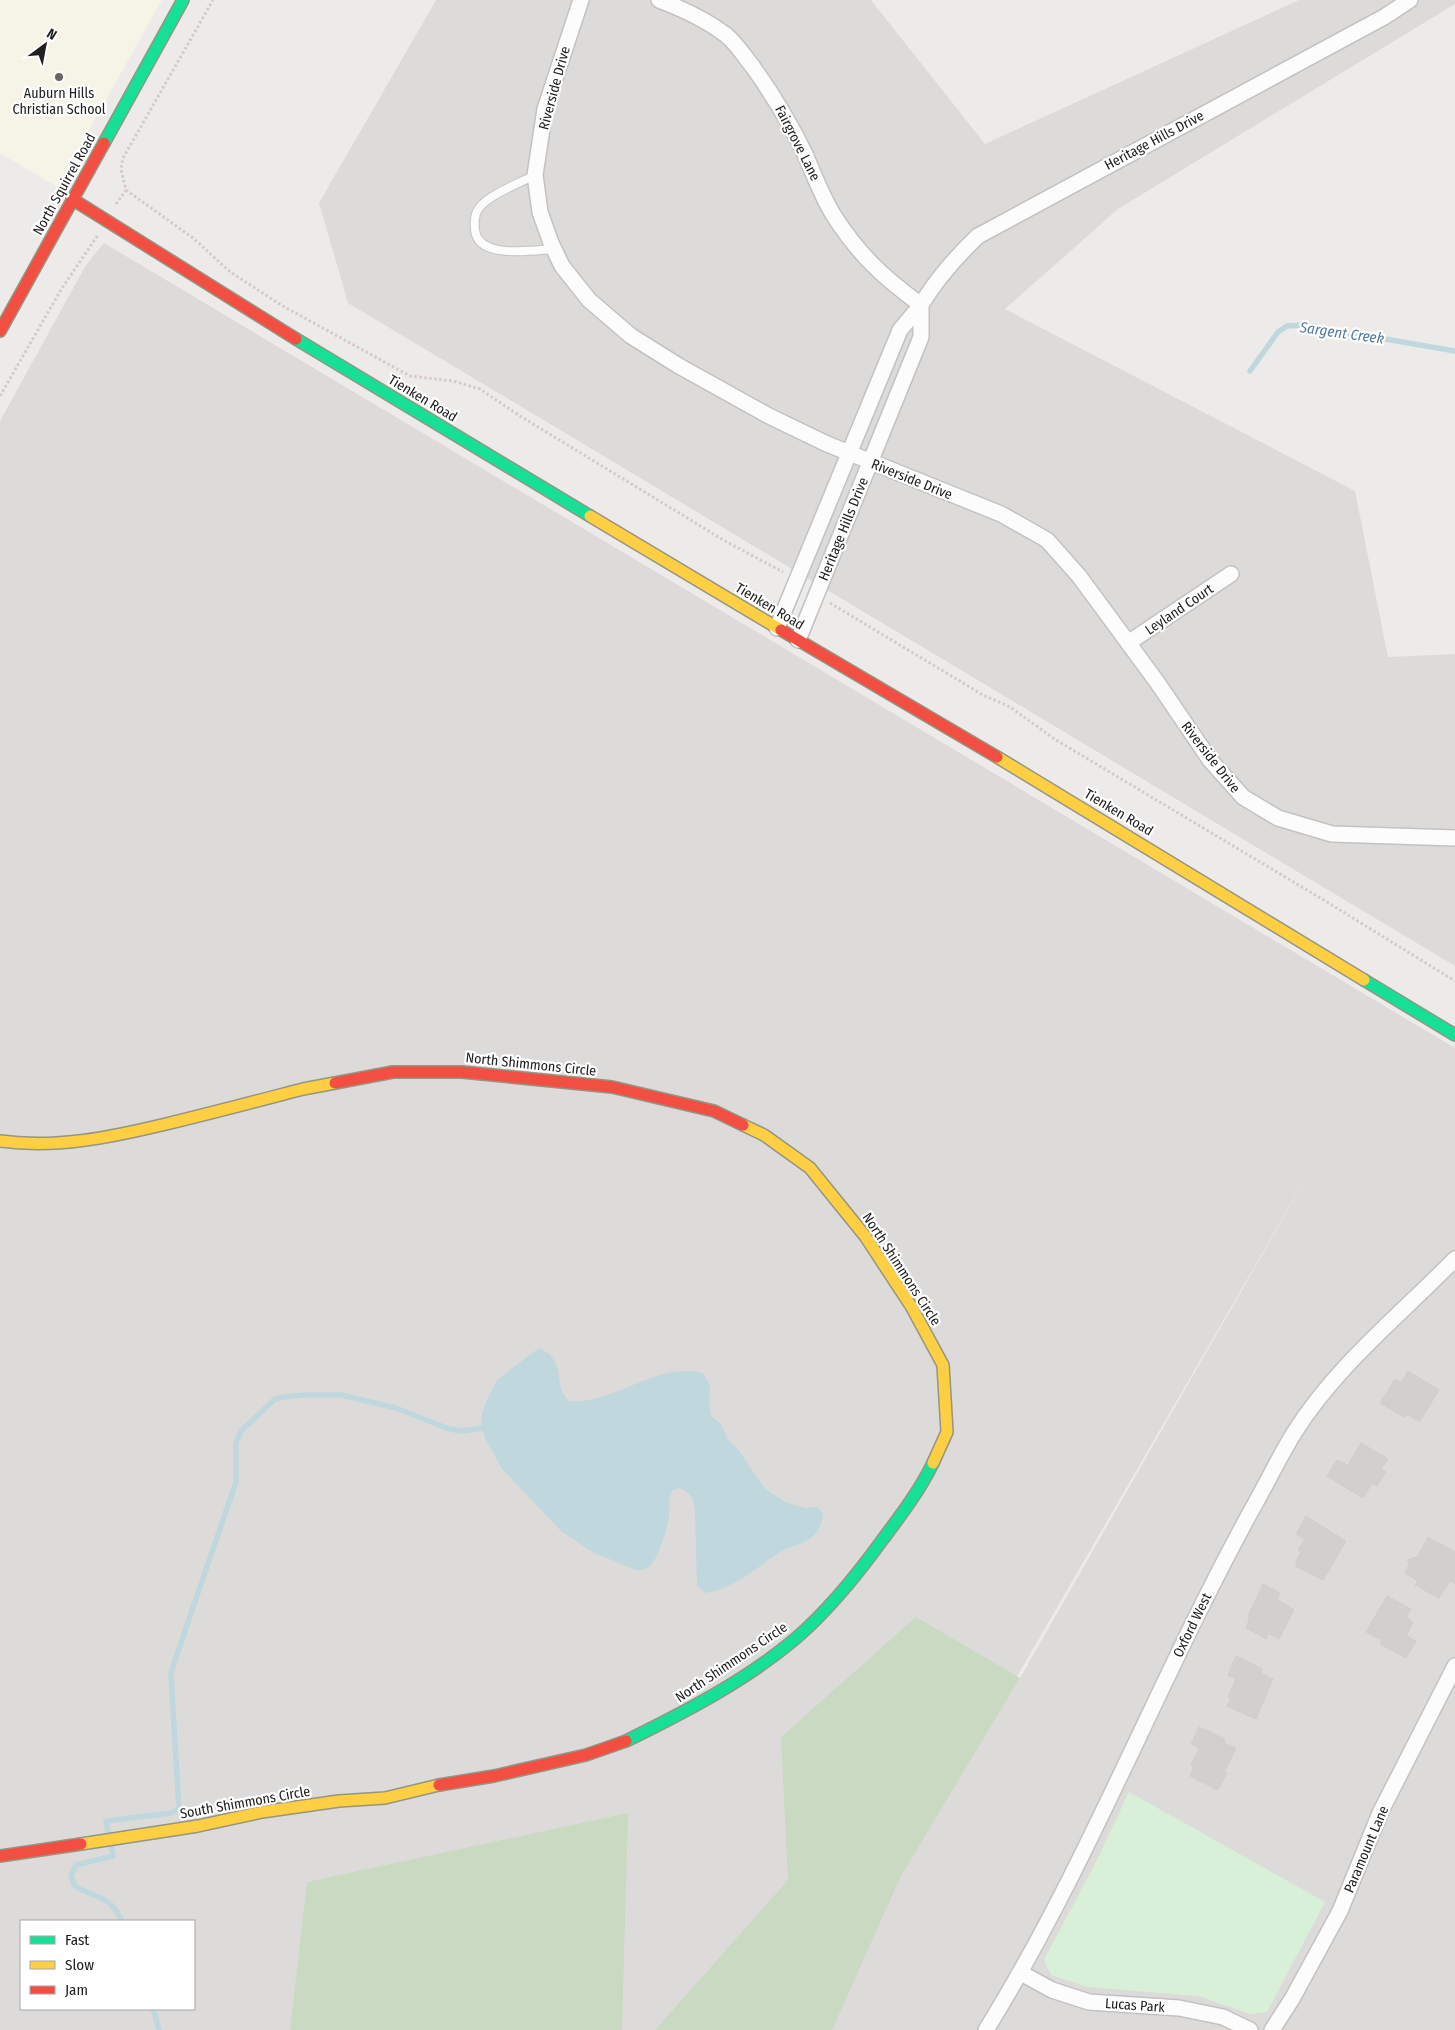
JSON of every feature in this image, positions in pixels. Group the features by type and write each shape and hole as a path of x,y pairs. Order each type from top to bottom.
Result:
{"street":[{"name":"North Squirrel Road","path":"0,331 183,0"},
{"name":"Riverside Drive","path":"581,0 545,109 535,175 540,212 554,249 562,266 589,300 631,336 739,400 850,454 1001,514 1047,540 1079,576 1210,760 1243,797 1278,818 1332,834 1455,838"},
{"name":"Fairgrove Lane","path":"659,0 686,10 705,21 726,36 738,48 774,95 792,127 833,214 854,245 889,282 921,305"},
{"name":"Heritage Hills Drive","path":"777,628 900,330 921,305 932,286 951,262 978,236 1384,17 1410,0"},
{"name":"Tienken Road","path":"72,200 123,229 305,345 777,628 1067,798 1455,1035"},
{"name":"Heritage Hills Drive","path":"798,640 922,337 921,305"},
{"name":"Leyland Court","path":"1128,643 1230,574"},
{"name":"North Shimmons Circle","path":"0,1140 14,1143 67,1142 112,1137 303,1089 393,1072 462,1072 612,1087 714,1111 764,1135 810,1168 865,1236 910,1306 943,1365 947,1432 931,1467 904,1513 862,1568 829,1606 795,1639 739,1679 681,1714 623,1742 586,1755 494,1776"},
{"name":"Oxford West","path":"986,2030 1021,1973 1084,1853 1218,1572 1294,1433 1337,1377 1455,1259"},
{"name":"Paramount Lane","path":"1272,2030 1292,1999 1340,1912 1380,1813 1455,1666"},
{"name":"South Shimmons Circle","path":"0,1856 198,1826 262,1812 339,1801 384,1798 444,1784 494,1776"},
{"name":"Lucas Park","path":"1021,1973 1052,1990 1089,2002 1179,2008 1223,2017 1250,2030"}],"lane":[{"path":"535,175 489,199 479,207 474,220 475,235 485,246 498,251 554,249"}],"path":[{"path":"213,0 123,158 121,169 126,190 193,238 229,271 281,304 410,376 453,380 480,389 520,416 725,541 797,581"},
{"path":"120,199 126,190"},
{"path":"0,396 62,288 96,239"},
{"path":"816,594 983,696 1010,707 1056,740 1455,981"}],"shaded area":[{"name":"Auburn Hills Christian School","path":"0,0 162,0 57,187 0,153"},
{"path":"436,0 871,0 985,144 1299,0 1455,0 1455,4 1118,209 1005,309 1355,491 1388,657 1455,654 1455,966 348,303 319,203"},
{"path":"104,243 1455,1048 1455,2030 0,2030 0,421 86,265","holes":["1318,1157 1020,1678 931,1826"]}],"green space":[{"path":"916,1617 1020,1678 900,1878 832,2030 655,2030 788,1880 781,1737"},
{"path":"1129,1792 1325,1902 1267,2012 1250,2014 1199,1996 1088,1987 1051,1975 1044,1960 1095,1864"},
{"path":"628,1813 622,2030 290,2030 307,1882"}],"water":[{"path":"539,1348 554,1360 561,1387 569,1401 603,1396 652,1377 669,1373 686,1371 703,1373 710,1385 709,1402 711,1416 721,1424 728,1440 737,1448 765,1489 787,1503 805,1508 817,1507 823,1513 819,1529 808,1540 780,1552 735,1582 716,1591 705,1593 697,1586 693,1499 686,1491 679,1488 672,1491 669,1518 662,1543 654,1561 649,1566 636,1570 594,1553 561,1531 502,1469 485,1438 481,1426 485,1404 497,1380"}],"building":[{"path":"1408,1371 1439,1390 1420,1421 1406,1414 1404,1417 1380,1403 1395,1379 1402,1382"},
{"path":"1361,1443 1388,1459 1381,1469 1386,1472 1377,1486 1372,1483 1363,1498 1327,1476 1337,1460 1348,1465"},
{"path":"1306,1516 1346,1541 1323,1580 1295,1566 1301,1552 1298,1550 1305,1539 1296,1534"},
{"path":"1428,1537 1455,1552 1455,1584 1450,1581 1439,1598 1415,1585 1418,1581 1405,1573 1409,1565 1408,1560 1418,1556"},
{"path":"1263,1584 1280,1593 1277,1599 1294,1610 1279,1639 1268,1633 1266,1639 1246,1628 1250,1617 1248,1616"},
{"path":"1387,1596 1411,1609 1406,1617 1413,1622 1406,1636 1416,1641 1406,1658 1380,1644 1382,1640 1366,1632"},
{"path":"1236,1656 1262,1669 1261,1673 1273,1679 1256,1719 1227,1706 1231,1698 1228,1697 1236,1679 1228,1675"},
{"path":"1199,1727 1225,1739 1224,1743 1236,1748 1224,1772 1227,1773 1218,1790 1190,1776 1194,1767 1191,1765 1199,1748 1191,1744"}],"waterway":[{"name":"Sargent Creek","path":"1250,371 1278,332 1287,326 1304,325 1455,351"},
{"path":"121,1920 117,1912 107,1902 75,1886 71,1876 76,1865 113,1856 106,1821 171,1813 179,1809 171,1674 236,1482 236,1442 241,1431 275,1399 304,1395 341,1395 396,1408 449,1429 462,1431 482,1428"},
{"path":"153,2010 159,2030"}],"traffic: fast":[{"path":"104,143 183,0"},
{"path":"296,339 590,516"},
{"path":"1364,980 1455,1035"},
{"path":"626,1741 670,1719 735,1682 756,1669 795,1639 831,1604 863,1566 910,1502 933,1463"}],"traffic: slow":[{"path":"590,516 781,630"},
{"path":"997,757 1364,980"},
{"path":"0,1141 42,1144 105,1137 146,1129 303,1089 335,1083"},
{"path":"743,1125 764,1135 810,1168 865,1236 911,1306 943,1365 947,1432 933,1463"},
{"path":"81,1844 198,1826 262,1812 339,1801 385,1798 439,1785"}],"traffic: jam":[{"path":"0,331 104,143"},
{"path":"72,199 296,339"},
{"path":"781,630 997,757"},
{"path":"335,1083 393,1072 462,1072 612,1087 714,1111 743,1125"},
{"path":"439,1785 494,1776 586,1755 626,1741"},
{"path":"0,1856 81,1844"}],"place":[{"name":"Auburn Hills Christian School","path":"59,77"}]}
